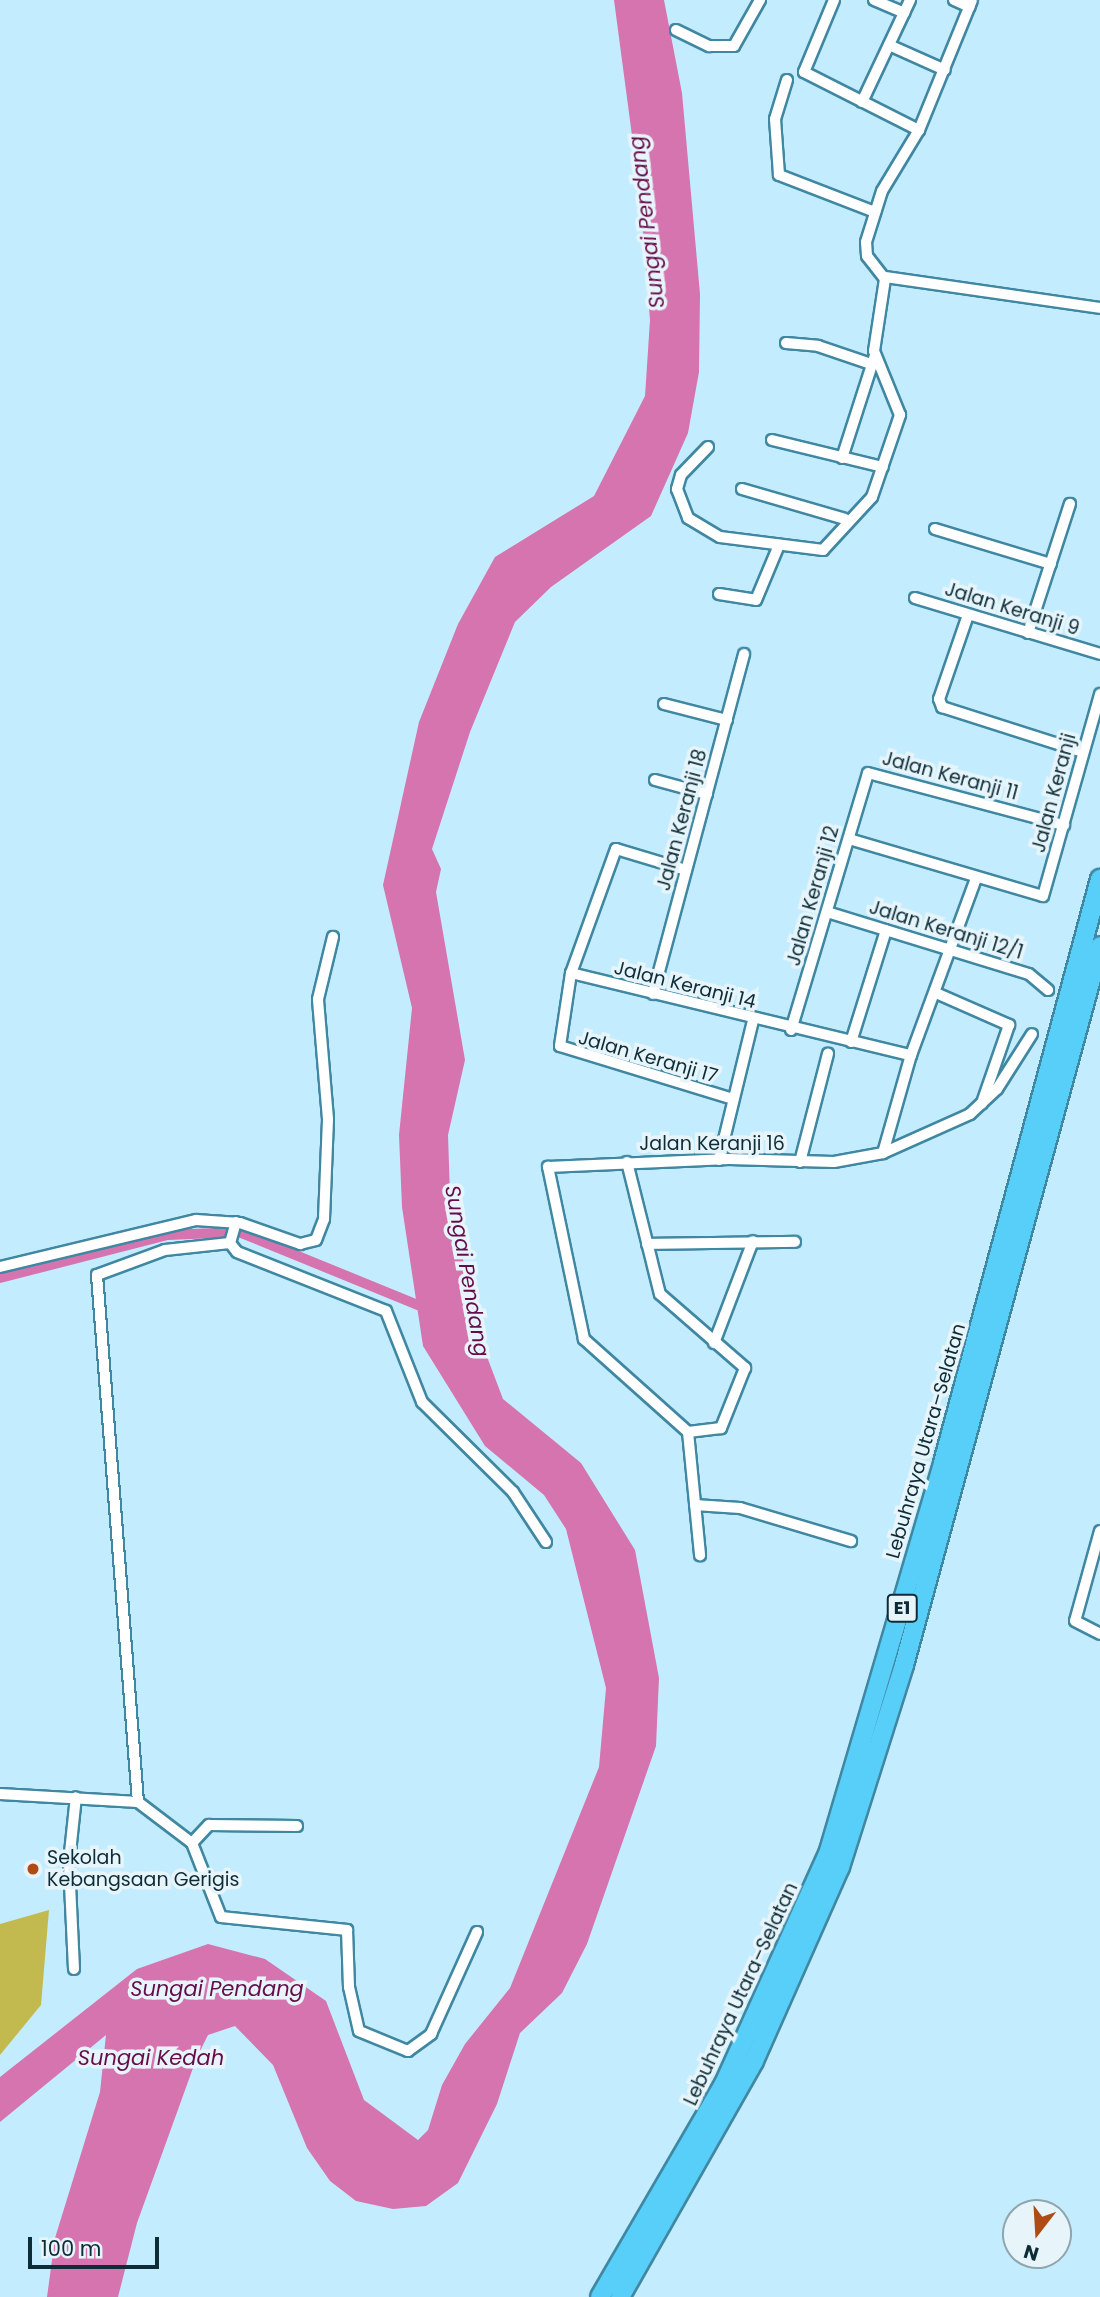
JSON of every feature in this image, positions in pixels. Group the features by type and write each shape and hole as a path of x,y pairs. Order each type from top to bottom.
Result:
{"highway":[{"name":"Lebuhraya Utara–Selatan","path":"600,2297 736,2061 828,1851 943,1463 1100,879"},
{"name":"Lebuhraya Utara–Selatan","path":"620,2297 738,2092 840,1867 904,1665 1100,946"}],"street":[{"path":"676,30 709,46 734,46 760,0"},
{"path":"834,0 804,62 807,75 919,130"},
{"path":"874,0 904,13"},
{"path":"862,102 910,0"},
{"path":"842,458 873,360 885,277 865,250 875,212 919,130 971,4 954,0"},
{"path":"889,45 945,70"},
{"path":"787,80 775,119 779,175 875,212"},
{"path":"885,277 1100,308"},
{"path":"708,447 679,479 688,518 720,537 827,549 845,519 866,505 883,467 900,415 873,360 818,345 786,343"},
{"path":"772,440 883,467"},
{"path":"742,488 845,519"},
{"path":"1028,633 1070,504"},
{"path":"935,529 1051,564"},
{"path":"719,594 757,600 779,545"},
{"name":"Jalan Keranji 9","path":"915,598 1100,654"},
{"path":"968,615 939,699 945,709 1083,752"},
{"name":"Jalan Keranji 18","path":"653,994 744,654"},
{"name":"Jalan Keranji","path":"976,878 1038,896 1064,825 1100,694"},
{"path":"664,704 727,720"},
{"name":"Jalan Keranji 11","path":"868,773 1064,825"},
{"name":"Jalan Keranji 12","path":"791,1030 868,773"},
{"path":"655,780 707,794"},
{"path":"849,839 976,878 955,950 911,1055 883,1153"},
{"path":"571,973 616,849 686,870"},
{"name":"Jalan Keranji 12/1","path":"827,912 1029,974 1048,990"},
{"path":"851,1042 887,930"},
{"path":"0,1268 179,1223 235,1226 300,1244 320,1235 328,1119 318,999 333,937"},
{"name":"Jalan Keranji 14","path":"571,973 791,1030 911,1055"},
{"name":"Jalan Keranji 17","path":"571,973 560,1042 570,1055 733,1099"},
{"path":"936,992 1009,1025 982,1103"},
{"path":"719,1160 753,1020"},
{"path":"883,1153 982,1103 1032,1034"},
{"path":"800,1161 828,1054"},
{"name":"Jalan Keranji 16","path":"688,1432 584,1339 546,1173 554,1165 719,1160 800,1161 883,1153"},
{"path":"627,1162 660,1294 745,1368 721,1428 688,1432 700,1555"},
{"path":"231,1242 235,1226"},
{"path":"714,1343 753,1241"},
{"path":"231,1242 243,1255 386,1311 422,1402 513,1493 546,1542"},
{"path":"138,1802 97,1275 149,1254 231,1242"},
{"path":"647,1244 795,1242"},
{"path":"695,1505 750,1510 851,1541"},
{"path":"1100,1531 1075,1621 1100,1634"},
{"path":"0,1794 138,1802 192,1843 221,1917 349,1931 349,1987 358,2029 408,2051 420,2047 438,2022 477,1932"},
{"path":"74,1969 69,1862 76,1797"},
{"path":"192,1843 209,1825 297,1826"}],"shaded area":[{"path":"49,1910 41,2005 0,2055 0,1924"}],"water":[{"name":"Sungai Pendang","path":"614,0 664,0 682,93 700,294 699,372 688,433 651,516 551,587 515,622 470,732 432,849 441,869 436,892 465,1060 448,1135 450,1195 478,1333 503,1399 581,1463 635,1550 659,1678 656,1746 587,1944 562,1993 520,2033 497,2104 458,2183 426,2206 393,2209 356,2201 330,2181 307,2148 273,2065 235,2026 208,2035 197,2057 137,2223 118,2297 47,2297 55,2238 100,2092 106,2035 0,2122 0,2077 137,1969 208,1944 265,1959 326,2001 364,2100 418,2140 428,2130 442,2085 465,2044 510,1988 599,1767 606,1688 566,1529 544,1495 485,1446 423,1346 402,1207 399,1135 412,1008 383,885 419,722 458,624 495,557 594,496 645,396 650,320 640,196"}],"waterway":[{"path":"0,1278 168,1235 239,1232 430,1310"}],"place":[{"name":"Sekolah Kebangsaan Gerigis","path":"33,1869"}],"water label":[{"name":"Sungai Kedah","path":"151,2058"}]}
